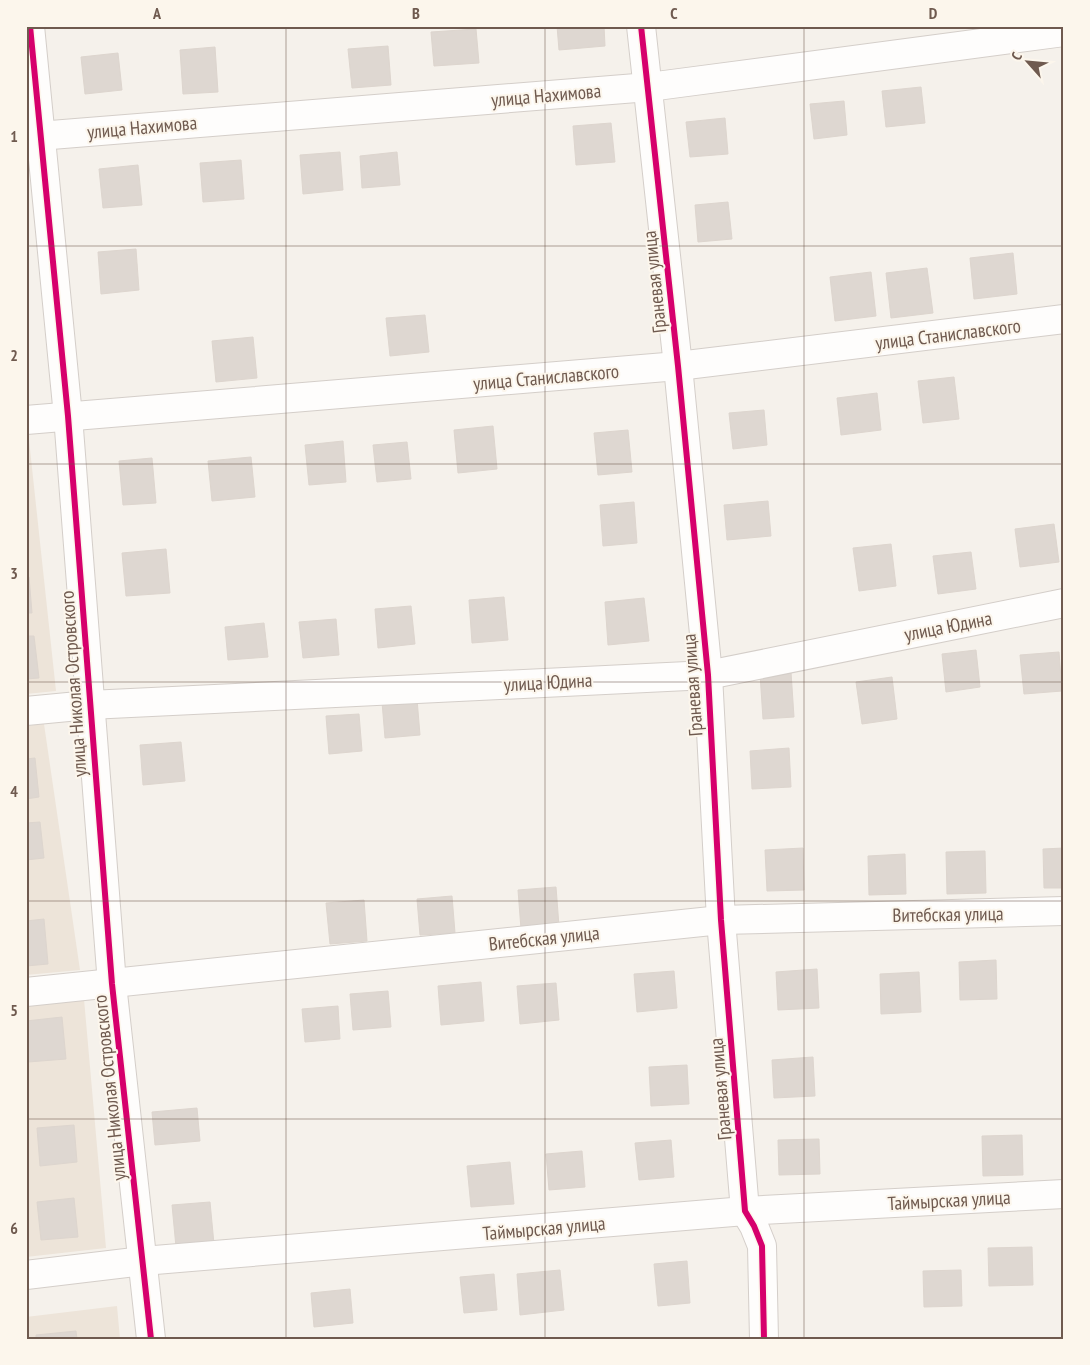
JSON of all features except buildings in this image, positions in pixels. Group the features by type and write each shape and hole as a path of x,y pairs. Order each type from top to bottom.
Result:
{"street":[{"name":"улица Николая Островского","path":"30,26 34,136 68,416 112,984 151,1339"},
{"name":"Граневая улица","path":"641,26 678,366 708,675 721,920 745,1211 754,1226 762,1246 764,1339"},
{"name":"улица Нахимова","path":"34,136 648,87 1064,32"},
{"name":"улица Станиславского","path":"26,420 678,366 1064,319"},
{"name":"улица Юдина","path":"26,711 89,705 708,675 1064,603"},
{"name":"Витебская улица","path":"26,992 721,920 1064,911"},
{"name":"Таймырская улица","path":"26,1275 143,1261 745,1211 1064,1194"}],"shaded area":[{"path":"26,440 29,440 56,691 26,694"},
{"path":"44,724 80,970 26,975 26,726"},
{"path":"84,999 106,1248 26,1257 26,1004"},
{"path":"117,1306 120,1339 26,1339 26,1317"}],"cycle path":[{"path":"30,26 68,416 112,984 151,1339"},
{"path":"641,26 678,366 708,675 721,920 745,1211 754,1226 762,1246 764,1339"}]}
